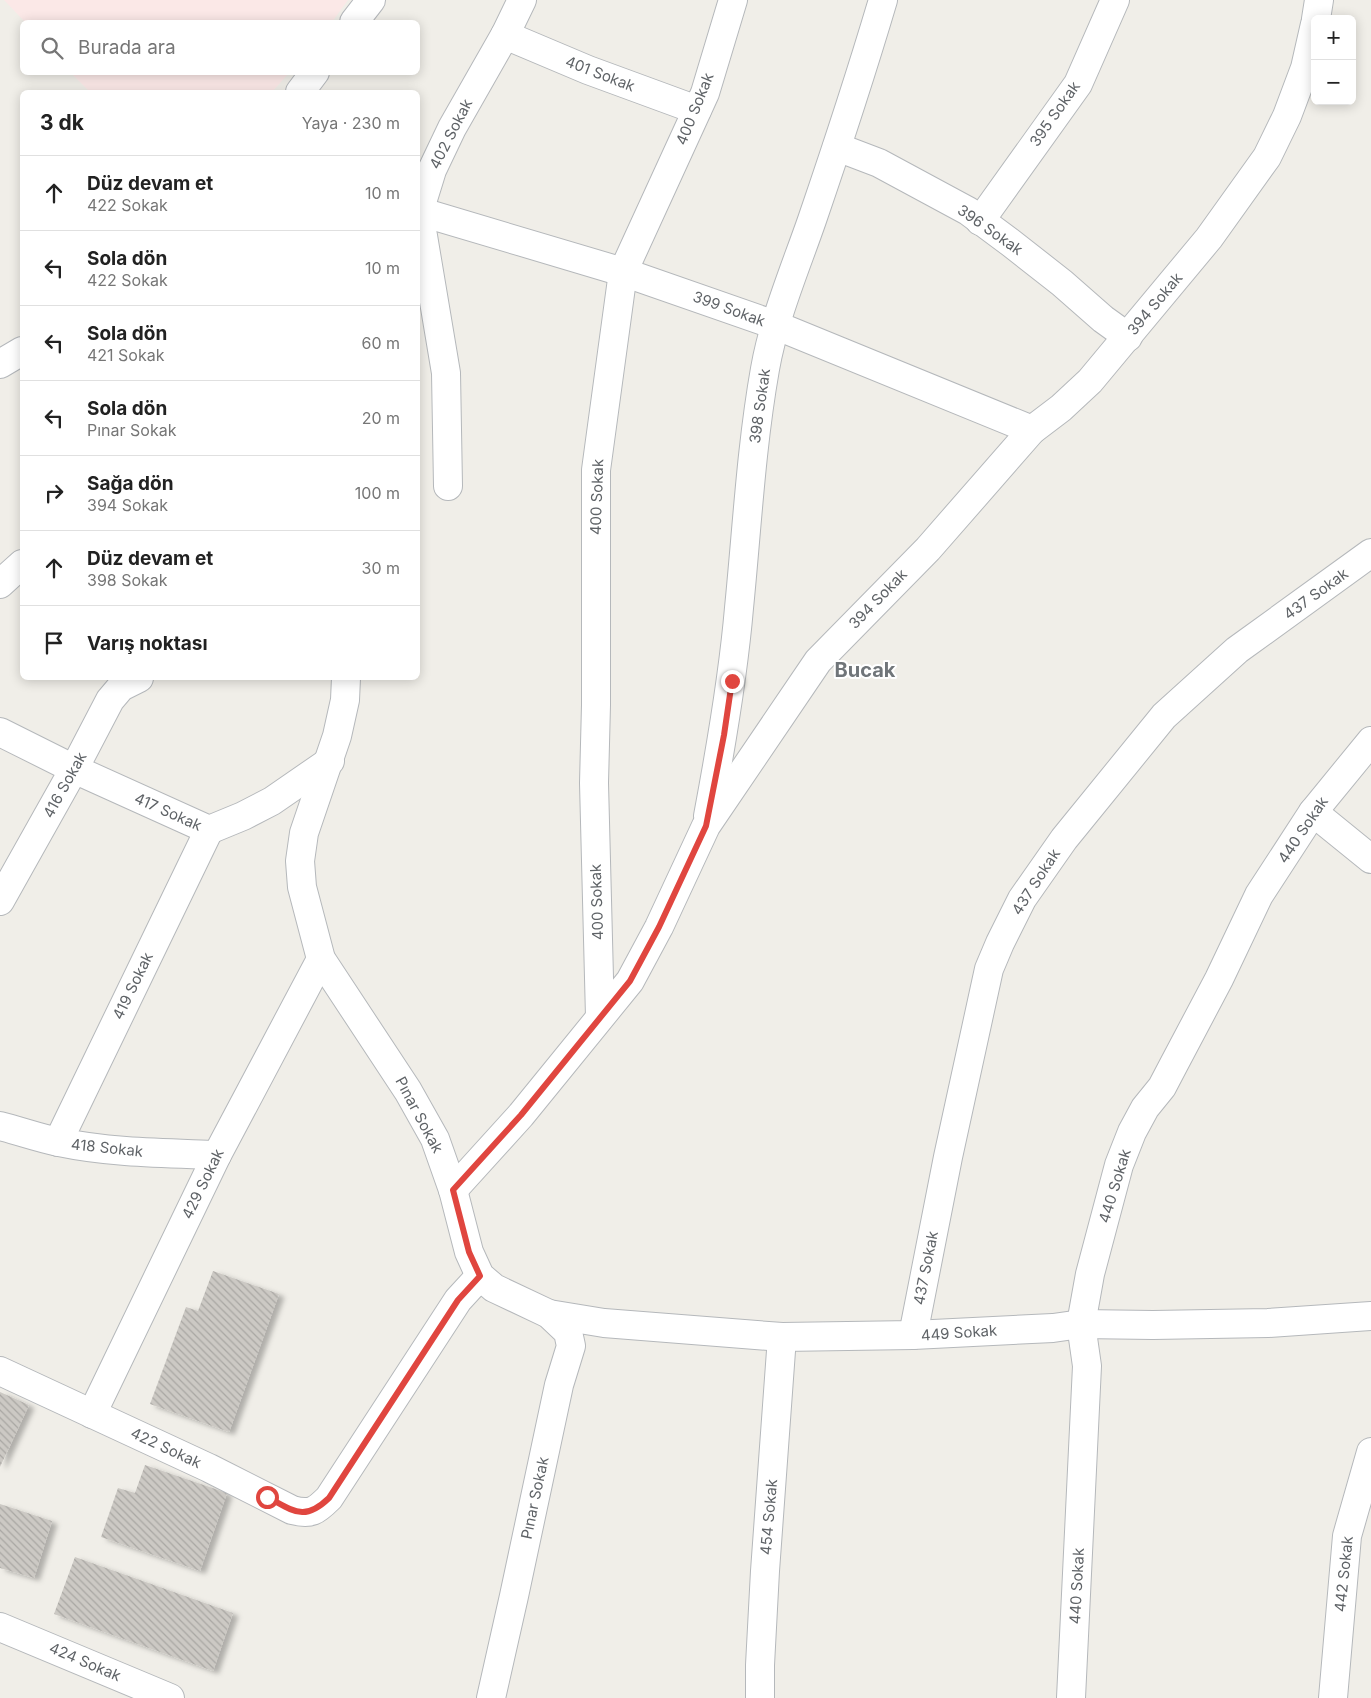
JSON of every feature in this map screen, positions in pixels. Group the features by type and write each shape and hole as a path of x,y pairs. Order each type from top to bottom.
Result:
{"street":[{"path":"356,20 371,0"},
{"name":"402 Sokak","path":"420,205 432,170 452,128 505,35 522,0"},
{"name":"400 Sokak","path":"600,1017 594,784 596,470 623,272 704,94 733,0"},
{"name":"398 Sokak","path":"706,826 724,735 732,681 755,441 765,368 775,325 855,95 883,0"},
{"name":"395 Sokak","path":"980,221 1078,84 1115,0"},
{"path":"1317,15 1319,0"},
{"name":"401 Sokak","path":"505,35 588,70 697,110"},
{"name":"394 Sokak","path":"453,1190 521,1115 630,981 659,927 706,826 818,661 928,548 1032,430 1061,408 1090,381 1210,238 1267,157 1287,116 1306,68 1311,44"},
{"path":"302,90 313,75"},
{"name":"396 Sokak","path":"837,147 879,163 968,211 1062,283 1128,337"},
{"name":"399 Sokak","path":"420,212 623,272 775,325 1032,430"},
{"name":"402 Sokak","path":"420,223 446,373 448,486"},
{"path":"0,364 20,353"},
{"path":"0,584 20,566"},
{"name":"437 Sokak","path":"913,1336 950,1148 989,969 1022,899 1064,839 1164,716 1237,650 1366,566"},
{"name":"416 Sokak","path":"0,901 74,769 110,700 121,686 134,680"},
{"name":"Pınar Sokak","path":"346,680 345,700 330,761 304,833 300,861 302,887 321,958 366,1025 435,1139 453,1190 469,1252 480,1276 494,1288 549,1314 568,1332 572,1346 559,1385 490,1698"},
{"name":"417 Sokak","path":"0,732 74,769 209,830 244,816 272,801 330,761"},
{"name":"440 Sokak","path":"1071,1698 1087,1366 1081,1324 1090,1274 1119,1165 1132,1132 1145,1108 1162,1087 1174,1066 1219,979 1259,895 1313,812 1371,741"},
{"path":"1313,812 1371,859"},
{"name":"419 Sokak","path":"58,1142 209,830"},
{"name":"429 Sokak","path":"92,1414 217,1155 321,958"},
{"name":"418 Sokak","path":"0,1126 58,1142 128,1152 217,1155"},
{"name":"422 Sokak","path":"0,1371 209,1468 292,1510 311,1512 329,1498 458,1300 480,1276"},
{"name":"449 Sokak","path":"549,1314 604,1323 782,1337 913,1336 1053,1328 1081,1324 1268,1323 1371,1316"},
{"name":"454 Sokak","path":"760,1698 765,1571 782,1337"},
{"name":"442 Sokak","path":"1333,1698 1347,1536 1371,1452"},
{"name":"424 Sokak","path":"0,1627 170,1698"}],"shaded area":[{"path":"4,0 348,0 333,20 23,20"},
{"path":"73,75 287,75 274,90 88,90"}],"building":[{"path":"213,1271 279,1294 229,1432 150,1404 186,1307 198,1311"},
{"path":"0,1392 29,1405 0,1467"},
{"path":"145,1465 227,1493 200,1571 101,1537 118,1488 135,1493"},
{"path":"0,1504 52,1521 34,1578 0,1568"},
{"path":"75,1557 233,1613 213,1671 54,1614"}],"district":[{"name":"Bucak","path":"865,670"}],"route":[{"path":"267,1497 292,1510 301,1512 311,1512 329,1498 458,1300 480,1276 469,1252 453,1190 521,1115 630,981 659,927 706,826 724,735 732,681"}]}
